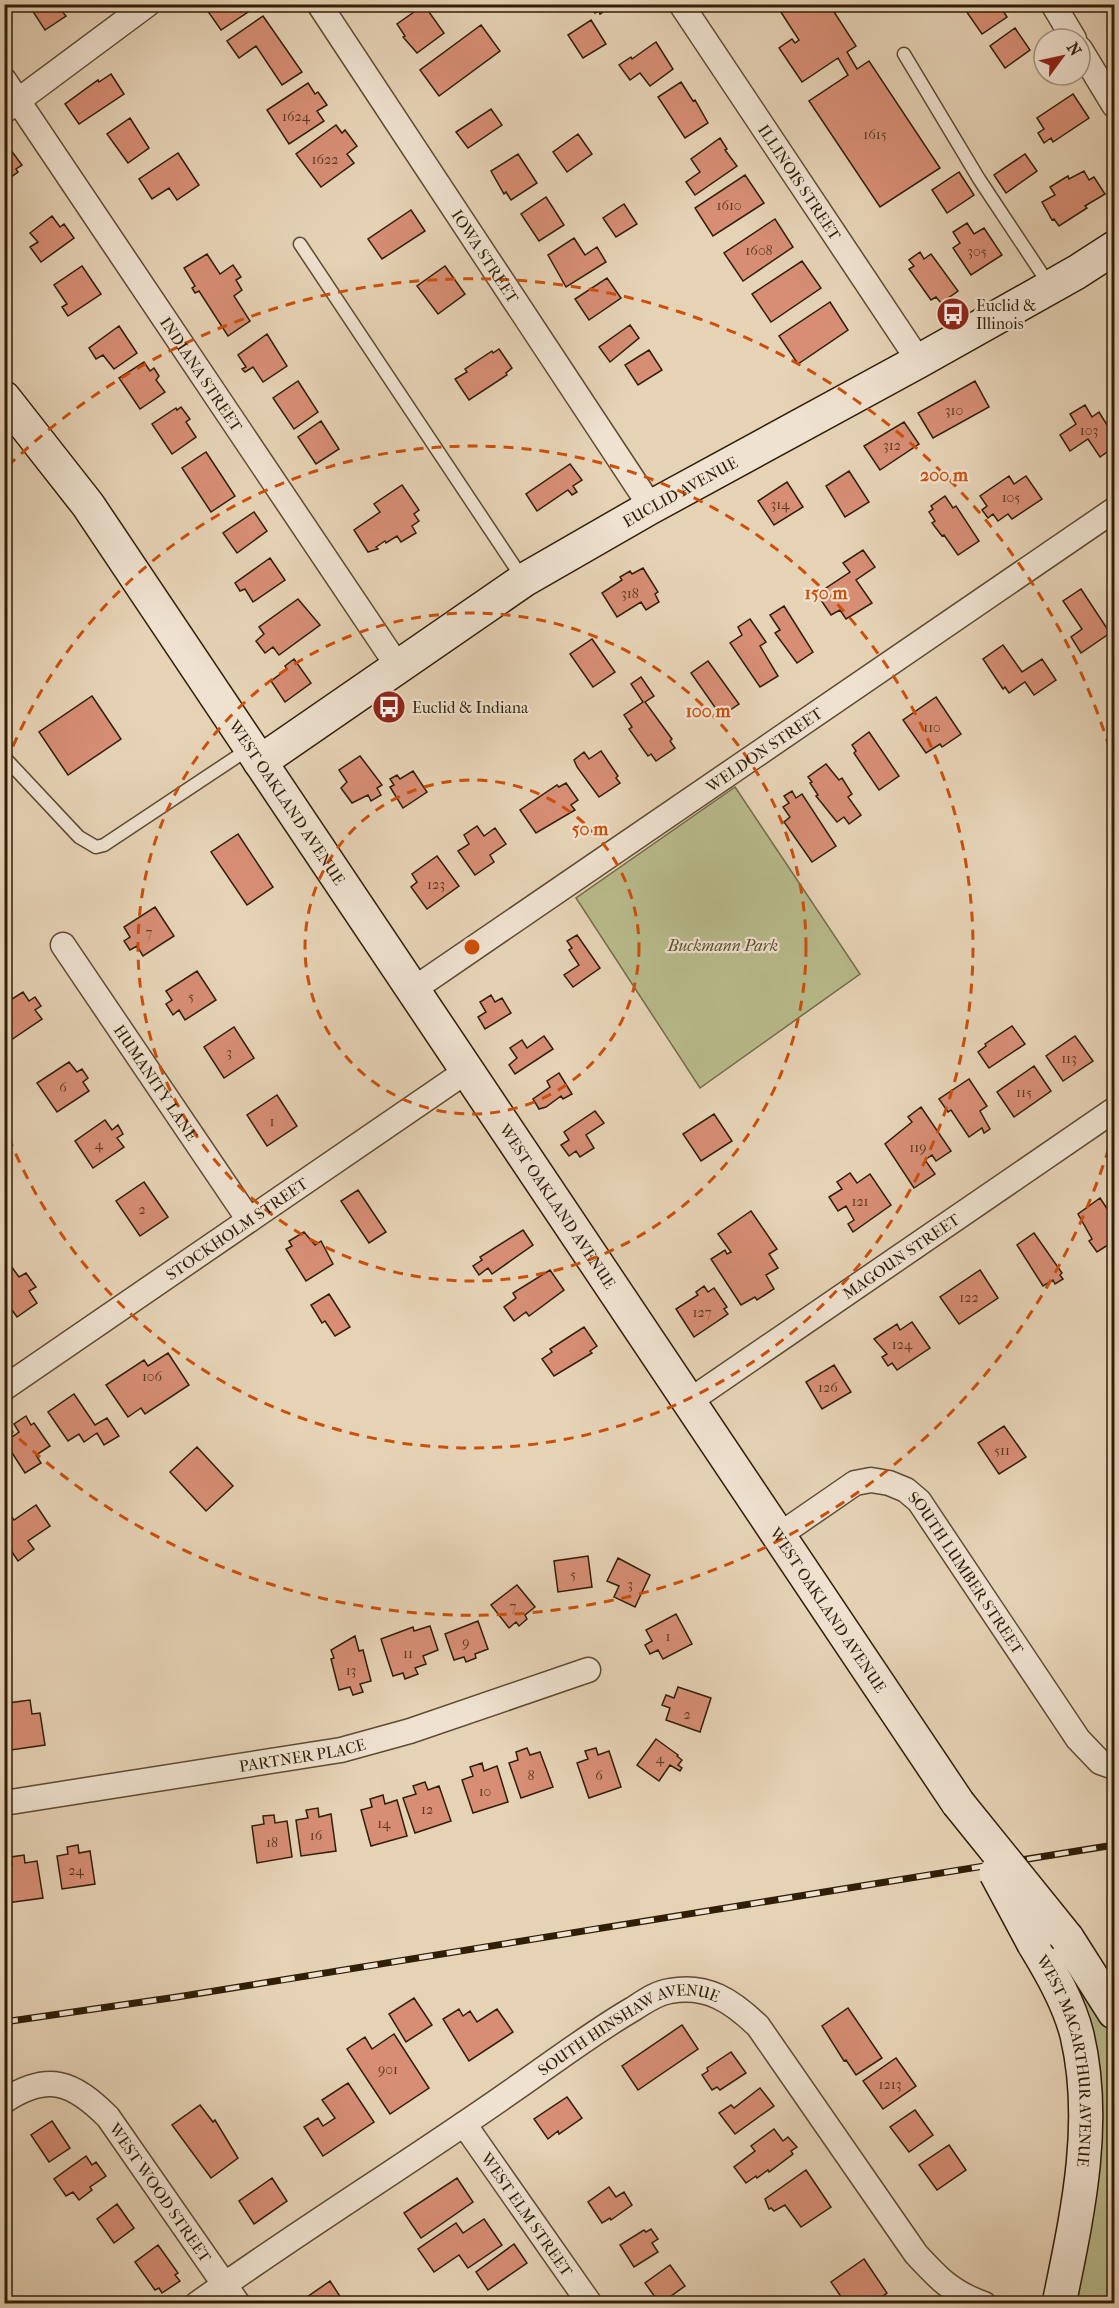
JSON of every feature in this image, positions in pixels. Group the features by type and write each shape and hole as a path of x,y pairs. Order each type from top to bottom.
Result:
{"main road":[{"name":"EUCLID AVENUE","path":"255,754 399,668 524,580 651,507 1051,287 1114,248"},
{"name":"WEST OAKLAND AVENUE","path":"4,398 88,505 958,1803 1067,1938 1114,2013"},
{"name":"WEST MACARTHUR AVENUE","path":"958,1803 1056,1982 1077,2033 1086,2087 1086,2138 1070,2249 1059,2304"}],"street":[{"path":"11,106 148,4"},
{"name":"IOWA STREET","path":"319,4 651,507"},
{"name":"ILLINOIS STREET","path":"681,4 919,361"},
{"path":"1053,4 1067,27"},
{"path":"1092,69 1114,105"},
{"name":"INDIANA STREET","path":"4,80 11,106 399,668"},
{"name":"WELDON STREET","path":"414,989 1114,510"},
{"name":"HUMANITY LANE","path":"63,945 249,1220"},
{"name":"STOCKHOLM STREET","path":"4,1388 468,1070"},
{"name":"MAGOUN STREET","path":"688,1402 1114,1110"},
{"name":"SOUTH LUMBER STREET","path":"778,1536 855,1483 871,1480 889,1483 906,1490 919,1501 1078,1739 1101,1762 1114,1767"},
{"name":"PARTNER PLACE","path":"4,1803 341,1750 410,1731 588,1670"},
{"name":"SOUTH HINSHAW AVENUE","path":"196,2304 231,2294 464,2124 617,2018 666,1991 686,1988 714,1994 738,2007 758,2026 916,2254 937,2277 963,2296 984,2304"},
{"name":"WEST WOOD STREET","path":"4,2101 21,2090 55,2083 76,2089 89,2098 108,2117 231,2294"},
{"name":"WEST ELM STREET","path":"464,2124 590,2304"}],"lane":[{"path":"904,54 979,179 1051,287"},
{"path":"300,244 524,580"},
{"path":"4,757 79,837 96,847 104,845 255,754"}],"path":[{"path":"830,4 835,11 844,7 880,4"}],"green space":[{"name":"Buckmann Park","path":"735,787 860,974 700,1088 576,898"},
{"path":"1079,1982 1114,2038 1114,2303 1077,2303 1096,2182 1100,2103 1096,2063 1088,2023 1075,1983"}],"building":[{"path":"34,4 67,4 60,9 66,16 45,30 30,7"},
{"path":"215,4 246,4 251,10 221,30 207,10"},
{"path":"594,4 615,4 600,14 599,11 595,13 591,7"},
{"path":"779,4 829,4 856,46 847,52 857,69 869,61 940,168 880,207 809,101 848,75 838,58 802,82 779,48 792,39 795,43 799,40 777,6"},
{"path":"975,4 999,4 1007,17 982,34 966,11"},
{"path":"424,5 444,33 417,53 403,37 405,36 397,24"},
{"path":"263,16 302,72 282,85 256,46 239,58 227,41"},
{"path":"591,20 606,44 583,58 568,35"},
{"path":"481,25 500,51 439,96 420,70"},
{"path":"1015,28 1030,50 1005,68 990,46"},
{"path":"656,42 673,69 650,86 640,73 630,80 619,65"},
{"path":"111,74 124,94 79,124 65,104 98,80 99,82"},
{"path":"681,82 708,123 685,138 658,97"},
{"path":"308,83 315,94 318,92 327,105 317,111 324,121 289,144 267,110"},
{"path":"1073,94 1089,118 1053,142 1051,138 1044,143 1038,133 1044,129 1037,118"},
{"path":"491,109 502,125 468,148 456,132"},
{"path":"130,118 149,148 128,163 107,134"},
{"path":"336,125 342,133 345,130 357,146 347,154 354,163 321,187 296,154"},
{"path":"578,134 592,154 567,172 553,152"},
{"path":"720,138 727,149 725,150 737,166 695,195 686,182 700,172 691,159"},
{"path":"10,149 22,165 16,169 18,172 4,182 4,153"},
{"path":"178,153 199,185 177,200 169,188 152,199 139,179"},
{"path":"518,154 537,183 511,200 506,192 504,194 491,171"},
{"path":"1025,154 1037,171 1006,193 994,175"},
{"path":"1084,171 1089,180 1094,177 1105,194 1059,226 1054,219 1052,220 1042,202 1055,195 1050,187 1068,176 1069,179"},
{"path":"959,172 974,195 947,213 932,190"},
{"path":"745,175 764,203 713,236 695,208"},
{"path":"546,197 564,225 539,241 521,214"},
{"path":"624,204 637,224 616,237 603,218"},
{"path":"411,210 425,231 382,259 368,239"},
{"path":"52,216 60,227 64,224 74,238 41,262 30,247 38,242 30,233"},
{"path":"775,219 793,247 743,281 724,253"},
{"path":"967,223 974,234 984,228 1002,255 971,275 953,248 960,243 953,232"},
{"path":"574,238 585,255 597,247 606,262 566,287 548,255"},
{"path":"920,252 924,259 931,254 958,291 941,303 936,297 931,300 909,269 914,266 909,260"},
{"path":"207,254 220,274 233,265 241,277 236,280 242,290 234,296 250,321 228,336 199,291 195,293 192,288 195,286 184,268"},
{"path":"802,261 821,288 771,322 752,294"},
{"path":"82,266 101,294 68,316 62,307 67,304 54,285"},
{"path":"445,266 465,294 438,314 417,286"},
{"path":"607,278 621,298 589,320 575,299"},
{"path":"830,302 848,330 798,364 779,336"},
{"path":"630,325 639,338 610,362 599,347"},
{"path":"119,326 137,353 114,369 103,355 96,359 89,348"},
{"path":"267,334 287,366 263,382 253,367 245,372 242,369 246,367 238,355"},
{"path":"499,349 512,368 506,373 507,375 469,400 455,379 467,372 465,369 492,351 493,353"},
{"path":"649,350 662,370 638,385 625,365"},
{"path":"144,362 150,371 154,368 159,376 156,380 165,392 140,409 119,378"},
{"path":"298,381 318,412 294,429 273,398"},
{"path":"975,381 989,407 933,438 918,413"},
{"path":"1085,405 1092,417 1099,412 1114,436 1114,447 1100,457 1088,439 1070,451 1060,435 1076,424 1070,414"},
{"path":"181,407 190,419 186,422 196,437 172,454 152,424"},
{"path":"321,421 339,449 316,464 298,437"},
{"path":"904,422 919,444 880,470 864,446"},
{"path":"206,452 235,496 211,512 182,468"},
{"path":"570,464 582,480 573,486 577,492 572,495 568,490 537,511 526,494"},
{"path":"849,471 869,502 845,517 826,486"},
{"path":"1009,476 1014,484 1026,476 1042,499 1012,519 1008,514 998,521 993,514 988,518 982,510 987,506 980,496"},
{"path":"787,482 803,507 774,525 758,501"},
{"path":"402,485 419,510 414,514 419,521 412,526 416,533 401,542 397,536 376,547 378,549 368,552 354,530 380,512 374,504"},
{"path":"945,496 953,508 956,506 979,541 958,555 932,523 935,521 929,512 933,509 931,506"},
{"path":"254,512 267,531 237,553 223,533"},
{"path":"863,550 875,567 856,580 872,603 846,619 840,610 831,615 817,594 850,572 843,563"},
{"path":"270,558 285,580 253,602 245,589 240,591 235,583"},
{"path":"643,568 658,592 655,594 659,602 646,610 641,602 617,617 602,593 622,580 620,577 630,571 632,574"},
{"path":"1081,589 1110,633 1081,653 1071,637 1082,629 1063,601"},
{"path":"298,599 320,625 279,655 273,647 265,653 256,641 264,634 259,627"},
{"path":"784,606 813,652 797,663 775,633 780,630 770,615"},
{"path":"750,619 766,642 760,646 778,676 760,687 730,643 742,635 738,627"},
{"path":"592,639 615,672 593,687 570,654"},
{"path":"1003,645 1022,672 1042,659 1056,680 1034,695 1025,682 1009,693 1005,687 1003,689 983,659"},
{"path":"294,659 311,683 285,702 271,681 287,669 285,666"},
{"path":"708,661 739,704 721,716 691,673"},
{"path":"641,677 654,696 645,702 672,739 670,741 675,748 656,761 651,754 648,756 629,729 632,727 624,715 643,702 631,684"},
{"path":"92,696 121,739 68,775 39,732"},
{"path":"936,697 961,734 942,747 940,744 926,753 903,720"},
{"path":"869,732 899,776 879,790 854,753 856,751 852,745"},
{"path":"601,751 618,776 616,778 620,783 599,797 574,760 584,752 589,759"},
{"path":"360,756 382,785 377,788 381,795 371,801 368,795 352,803 341,788 347,782 339,770"},
{"path":"826,764 839,780 842,778 852,794 848,797 861,815 849,824 844,817 837,822 816,796 818,795 810,783 812,782 808,777"},
{"path":"413,771 427,792 403,808 390,787 394,785 390,779 397,775 400,779"},
{"path":"566,783 578,800 571,805 575,810 536,833 520,810 557,785 559,787"},
{"path":"792,791 796,798 802,794 836,846 812,862 784,822 790,817 783,807 789,803 784,796"},
{"path":"477,826 484,836 495,828 506,844 490,855 494,862 475,875 458,851 469,844 464,835"},
{"path":"238,834 273,887 247,905 211,852"},
{"path":"437,856 459,886 427,909 411,887 417,882 412,874"},
{"path":"155,907 174,936 143,956 137,946 130,950 124,941 130,937 124,927"},
{"path":"577,935 600,968 573,987 564,975 579,965 569,950 572,948 567,941"},
{"path":"197,971 216,1000 185,1020 179,1010 173,1015 166,1004 172,1000 166,991"},
{"path":"23,992 29,1001 35,997 41,1006 35,1010 42,1019 11,1040 4,1031 4,1004"},
{"path":"491,995 495,1002 502,998 511,1013 485,1029 478,1017 486,1012 480,1002"},
{"path":"1012,1026 1025,1044 989,1068 978,1052 986,1046 985,1044"},
{"path":"234,1027 254,1058 224,1078 204,1047"},
{"path":"544,1036 553,1049 515,1074 509,1065 517,1058 510,1048 522,1040 527,1048"},
{"path":"1075,1036 1093,1061 1063,1081 1046,1056"},
{"path":"69,1062 77,1072 82,1069 88,1078 83,1082 89,1091 57,1112 37,1083"},
{"path":"1034,1066 1051,1091 1014,1117 997,1092"},
{"path":"559,1073 572,1094 563,1099 561,1096 546,1107 539,1109 533,1099 550,1087 547,1081"},
{"path":"969,1079 987,1106 980,1111 990,1129 984,1133 982,1128 969,1137 951,1110 948,1112 939,1099"},
{"path":"277,1095 297,1126 267,1146 247,1115"},
{"path":"921,1107 951,1151 936,1161 932,1155 925,1160 935,1174 914,1188 885,1144 912,1122 908,1117"},
{"path":"595,1111 604,1123 586,1135 594,1148 580,1157 576,1151 569,1156 561,1145 569,1140 564,1132"},
{"path":"714,1114 732,1141 701,1161 683,1134"},
{"path":"105,1120 112,1130 118,1125 123,1134 117,1138 124,1147 93,1168 75,1141"},
{"path":"850,1173 857,1183 870,1174 891,1205 853,1232 848,1224 854,1220 846,1206 838,1211 829,1197 842,1189 837,1182"},
{"path":"144,1182 168,1217 140,1236 116,1201"},
{"path":"358,1190 386,1232 369,1243 341,1201"},
{"path":"1100,1198 1114,1219 1114,1241 1097,1252 1089,1241 1092,1239 1078,1214"},
{"path":"751,1211 777,1249 769,1254 778,1268 766,1275 774,1289 757,1300 755,1297 741,1305 711,1259 725,1250 727,1254 731,1252 718,1234"},
{"path":"523,1230 533,1245 492,1274 488,1268 479,1275 473,1266 482,1260 480,1257"},
{"path":"304,1232 315,1245 321,1241 333,1264 306,1281 286,1249 292,1246 289,1241"},
{"path":"1034,1233 1062,1273 1060,1275 1063,1279 1055,1284 1053,1280 1043,1286 1017,1245"},
{"path":"11,1266 19,1277 26,1273 36,1287 29,1291 37,1303 17,1317 4,1299 4,1268 6,1270"},
{"path":"550,1270 564,1290 529,1316 526,1312 514,1321 504,1307 516,1298 513,1293"},
{"path":"980,1270 998,1298 959,1324 940,1297"},
{"path":"704,1286 708,1292 714,1288 727,1307 724,1309 728,1314 694,1337 676,1309 698,1295 696,1292"},
{"path":"329,1294 350,1327 335,1336 325,1321 322,1323 311,1305"},
{"path":"912,1322 930,1348 897,1370 892,1363 888,1366 882,1357 887,1354 874,1339 897,1324 900,1330"},
{"path":"584,1327 597,1346 590,1351 592,1353 554,1376 542,1359 552,1352 550,1349"},
{"path":"168,1353 189,1385 145,1414 141,1408 128,1417 106,1385 144,1360 148,1366"},
{"path":"834,1365 851,1392 822,1409 806,1382"},
{"path":"74,1394 95,1425 107,1418 119,1436 104,1445 97,1433 84,1442 79,1434 68,1441 48,1412"},
{"path":"26,1416 31,1425 34,1423 50,1446 36,1455 41,1463 25,1473 5,1442 19,1432 14,1424"},
{"path":"1004,1426 1026,1457 999,1474 978,1443"},
{"path":"197,1447 233,1486 206,1511 170,1472"},
{"path":"36,1505 50,1526 28,1541 34,1549 18,1561 4,1540 4,1515 8,1512 14,1520"},
{"path":"588,1556 592,1587 558,1592 554,1561"},
{"path":"618,1558 650,1575 635,1607 614,1597 619,1586 607,1581"},
{"path":"517,1585 535,1607 525,1615 527,1619 519,1626 516,1622 509,1628 491,1605"},
{"path":"676,1614 692,1644 663,1659 658,1650 650,1654 645,1645 652,1641 646,1630"},
{"path":"478,1621 488,1649 475,1654 476,1658 466,1662 464,1657 454,1660 445,1634"},
{"path":"430,1626 438,1650 423,1656 426,1664 415,1668 418,1674 405,1679 403,1673 393,1676 381,1639 413,1627 414,1631"},
{"path":"355,1636 359,1651 363,1650 371,1681 360,1684 363,1692 353,1695 350,1687 339,1690 331,1650"},
{"path":"678,1687 711,1698 700,1732 666,1720 670,1708 662,1705 666,1695 674,1698"},
{"path":"30,1700 32,1714 40,1713 45,1745 11,1750 6,1719 10,1718 8,1703"},
{"path":"656,1739 682,1760 678,1765 682,1768 680,1771 670,1765 659,1781 637,1765"},
{"path":"527,1748 530,1755 540,1752 553,1787 521,1798 509,1763 518,1760 516,1752"},
{"path":"596,1748 598,1755 609,1751 621,1787 589,1798 577,1763 588,1759 585,1751"},
{"path":"482,1763 484,1771 497,1766 508,1802 473,1813 462,1780 473,1776 470,1767"},
{"path":"425,1782 428,1790 439,1786 451,1821 415,1833 403,1798 416,1794 413,1786"},
{"path":"383,1795 385,1804 397,1800 407,1836 371,1846 361,1810 372,1807 370,1799"},
{"path":"318,1808 319,1817 331,1814 336,1851 301,1856 296,1820 308,1818 306,1810"},
{"path":"274,1815 275,1823 287,1821 292,1857 257,1863 252,1826 264,1824 263,1816"},
{"path":"78,1845 79,1853 90,1851 95,1884 62,1889 57,1856 68,1854 67,1847"},
{"path":"24,1855 25,1863 37,1861 43,1898 7,1903 4,1866 12,1865 11,1857"},
{"path":"414,1998 432,2025 406,2042 389,2014"},
{"path":"848,2008 882,2058 856,2075 846,2060 844,2061 822,2026"},
{"path":"459,2009 463,2016 470,2011 477,2022 497,2009 513,2032 469,2061 443,2019"},
{"path":"682,2025 698,2049 638,2090 622,2066"},
{"path":"394,2034 429,2088 390,2114 347,2049 365,2037 372,2049"},
{"path":"731,2052 746,2073 720,2090 717,2087 712,2090 702,2075 708,2071 707,2068"},
{"path":"896,2058 916,2086 883,2109 863,2081"},
{"path":"348,2083 374,2122 323,2156 304,2127 318,2118 323,2126 335,2118 322,2100"},
{"path":"760,2088 774,2106 735,2134 719,2113 731,2105 734,2108"},
{"path":"567,2097 582,2118 548,2139 534,2119"},
{"path":"200,2105 213,2122 215,2120 238,2158 211,2178 172,2125"},
{"path":"915,2110 933,2135 909,2152 890,2127"},
{"path":"52,2121 70,2148 49,2162 31,2135"},
{"path":"774,2129 783,2141 788,2137 797,2147 791,2151 793,2154 769,2172 768,2170 746,2183 734,2167 755,2151 751,2146"},
{"path":"949,2145 966,2170 937,2190 919,2165"},
{"path":"86,2156 92,2165 96,2162 106,2176 90,2187 92,2190 79,2200 73,2192 66,2196 54,2179"},
{"path":"806,2170 831,2207 801,2227 785,2205 774,2211 769,2209 765,2199"},
{"path":"272,2178 287,2201 254,2224 239,2201"},
{"path":"457,2178 473,2202 421,2238 404,2213"},
{"path":"609,2187 616,2197 624,2192 632,2205 611,2220 610,2218 602,2223 588,2202"},
{"path":"117,2204 134,2228 114,2243 97,2219"},
{"path":"484,2219 502,2245 468,2268 459,2255 434,2272 418,2249 456,2223 463,2233"},
{"path":"651,2229 658,2239 652,2243 658,2252 634,2267 620,2245 644,2230 646,2232"},
{"path":"514,2244 527,2263 488,2290 476,2272"},
{"path":"158,2245 178,2273 175,2275 180,2281 162,2293 159,2288 155,2290 135,2262"},
{"path":"864,2259 887,2293 872,2304 861,2304 857,2298 846,2304 831,2282"},
{"path":"670,2265 685,2286 660,2304 645,2283"},
{"path":"330,2281 345,2304 312,2304 307,2297"}],"railway":[{"path":"4,2022 177,1997 1114,1845"}],"place":[{"name":"Euclid & Illinois","path":"953,314"},
{"name":"Euclid & Indiana","path":"389,707"}]}
